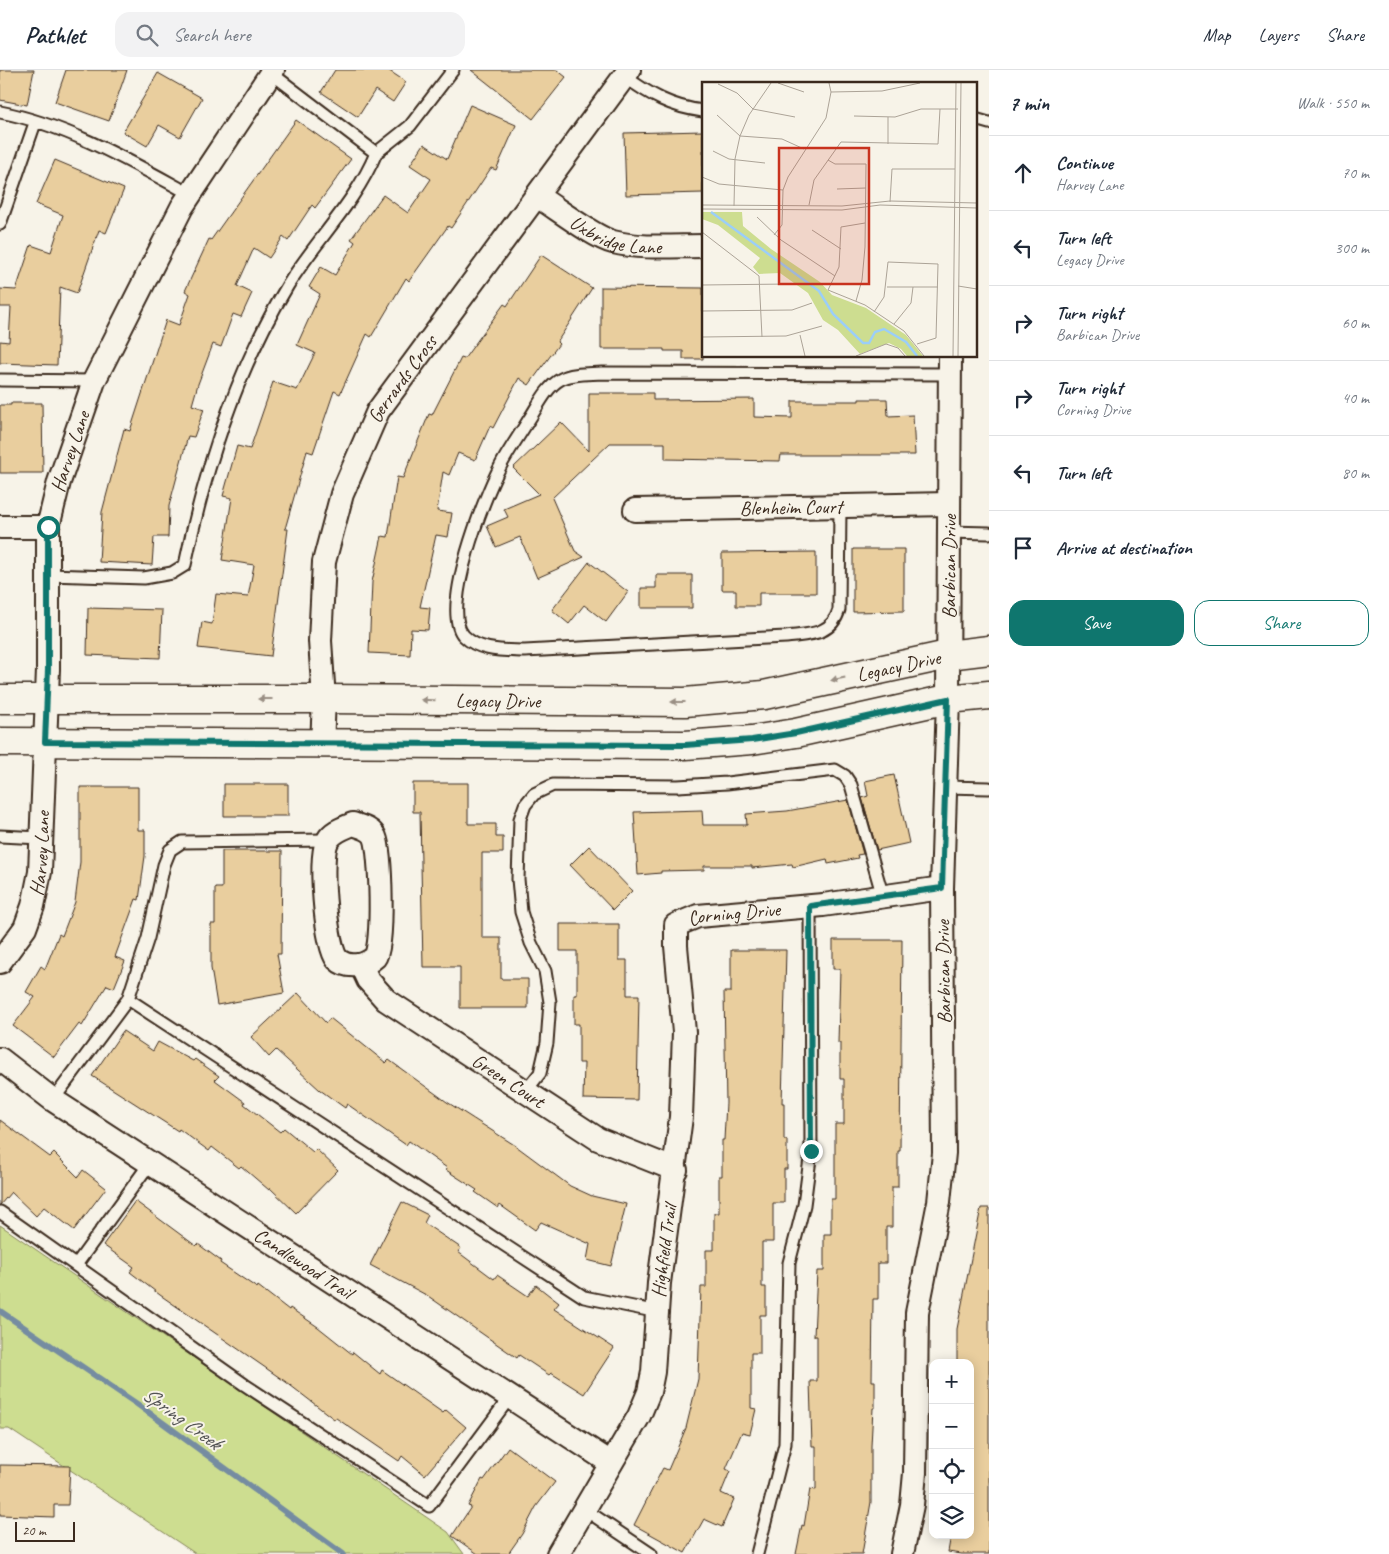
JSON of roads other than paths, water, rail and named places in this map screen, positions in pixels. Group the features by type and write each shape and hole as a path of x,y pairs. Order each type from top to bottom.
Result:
{"main road":[{"name":"Legacy Drive","path":"0,699 685,702 764,695 948,655 989,650"},
{"name":"Legacy Drive","path":"0,742 322,745 685,745 752,740 796,733 948,699 989,695"}],"street":[{"name":"Harvey Lane","path":"0,962 25,928 33,906 40,872 46,700 48,527 59,482 94,381 190,194 267,71"},
{"name":"Gerrards Cross","path":"322,745 324,699 320,641 324,562 342,494 378,411 538,196 626,73"},
{"name":"Uxbridge Lane","path":"538,196 580,224 612,242 656,246 702,246"},
{"name":"Barbican Drive","path":"902,1554 912,1505 915,1474 917,1313 939,1202 944,1153 942,888 948,699 950,365"},
{"name":"Blenheim Court","path":"635,510 948,504"},
{"path":"0,527 48,527"},
{"path":"353,824 366,828 374,836 380,887 380,937 374,958 361,966 348,966 338,960 331,948 324,904 324,853 327,840 337,831 353,824"},
{"name":"Corning Drive","path":"676,925 698,916 810,906 942,888"},
{"name":"Highfield Trail","path":"558,1554 639,1416 649,1392 653,1372 659,1283 676,1170 681,1117 684,1032 676,946 676,925"},
{"name":"Green Court","path":"361,966 368,980 386,1000 525,1092 598,1139 676,1170"},
{"name":"Candlewood Trail","path":"0,1059 53,1100 611,1463"}],"lane":[{"path":"48,575 144,578 172,573 185,564 212,461 227,414 261,332 289,284 366,178 376,152 410,126 453,70"},
{"path":"267,71 376,152"},
{"path":"626,73 652,96 672,106 702,111"},
{"path":"0,112 68,132 190,194"},
{"path":"976,119 989,122"},
{"path":"0,224 35,122"},
{"path":"840,506 839,610 836,621 828,628 816,633 786,637 525,651 490,650 464,636 457,625 455,614 460,587 473,529 485,500 500,466 536,409 553,385 561,379 602,373 950,365"},
{"path":"0,380 94,381"},
{"path":"948,532 989,533"},
{"path":"525,1092 540,1073 547,1042 550,1002 545,972 531,943 521,912 518,879 520,819 525,805 534,794 553,785 678,786 727,783 836,770 845,776 852,785 883,897"},
{"path":"945,787 989,788"},
{"path":"0,836 41,838"},
{"path":"53,1100 128,999 148,938 164,865 170,850 182,842 327,840"},
{"path":"757,1554 785,1444 789,1263 804,1205 811,1151 810,906"},
{"path":"128,999 584,1297 658,1312"},
{"path":"76,1265 150,1163"},
{"path":"0,1212 245,1385 429,1506 510,1398"},
{"path":"584,1509 652,1554"}],"waterway":[{"name":"Spring Creek","path":"0,1311 137,1404 343,1554"}]}
